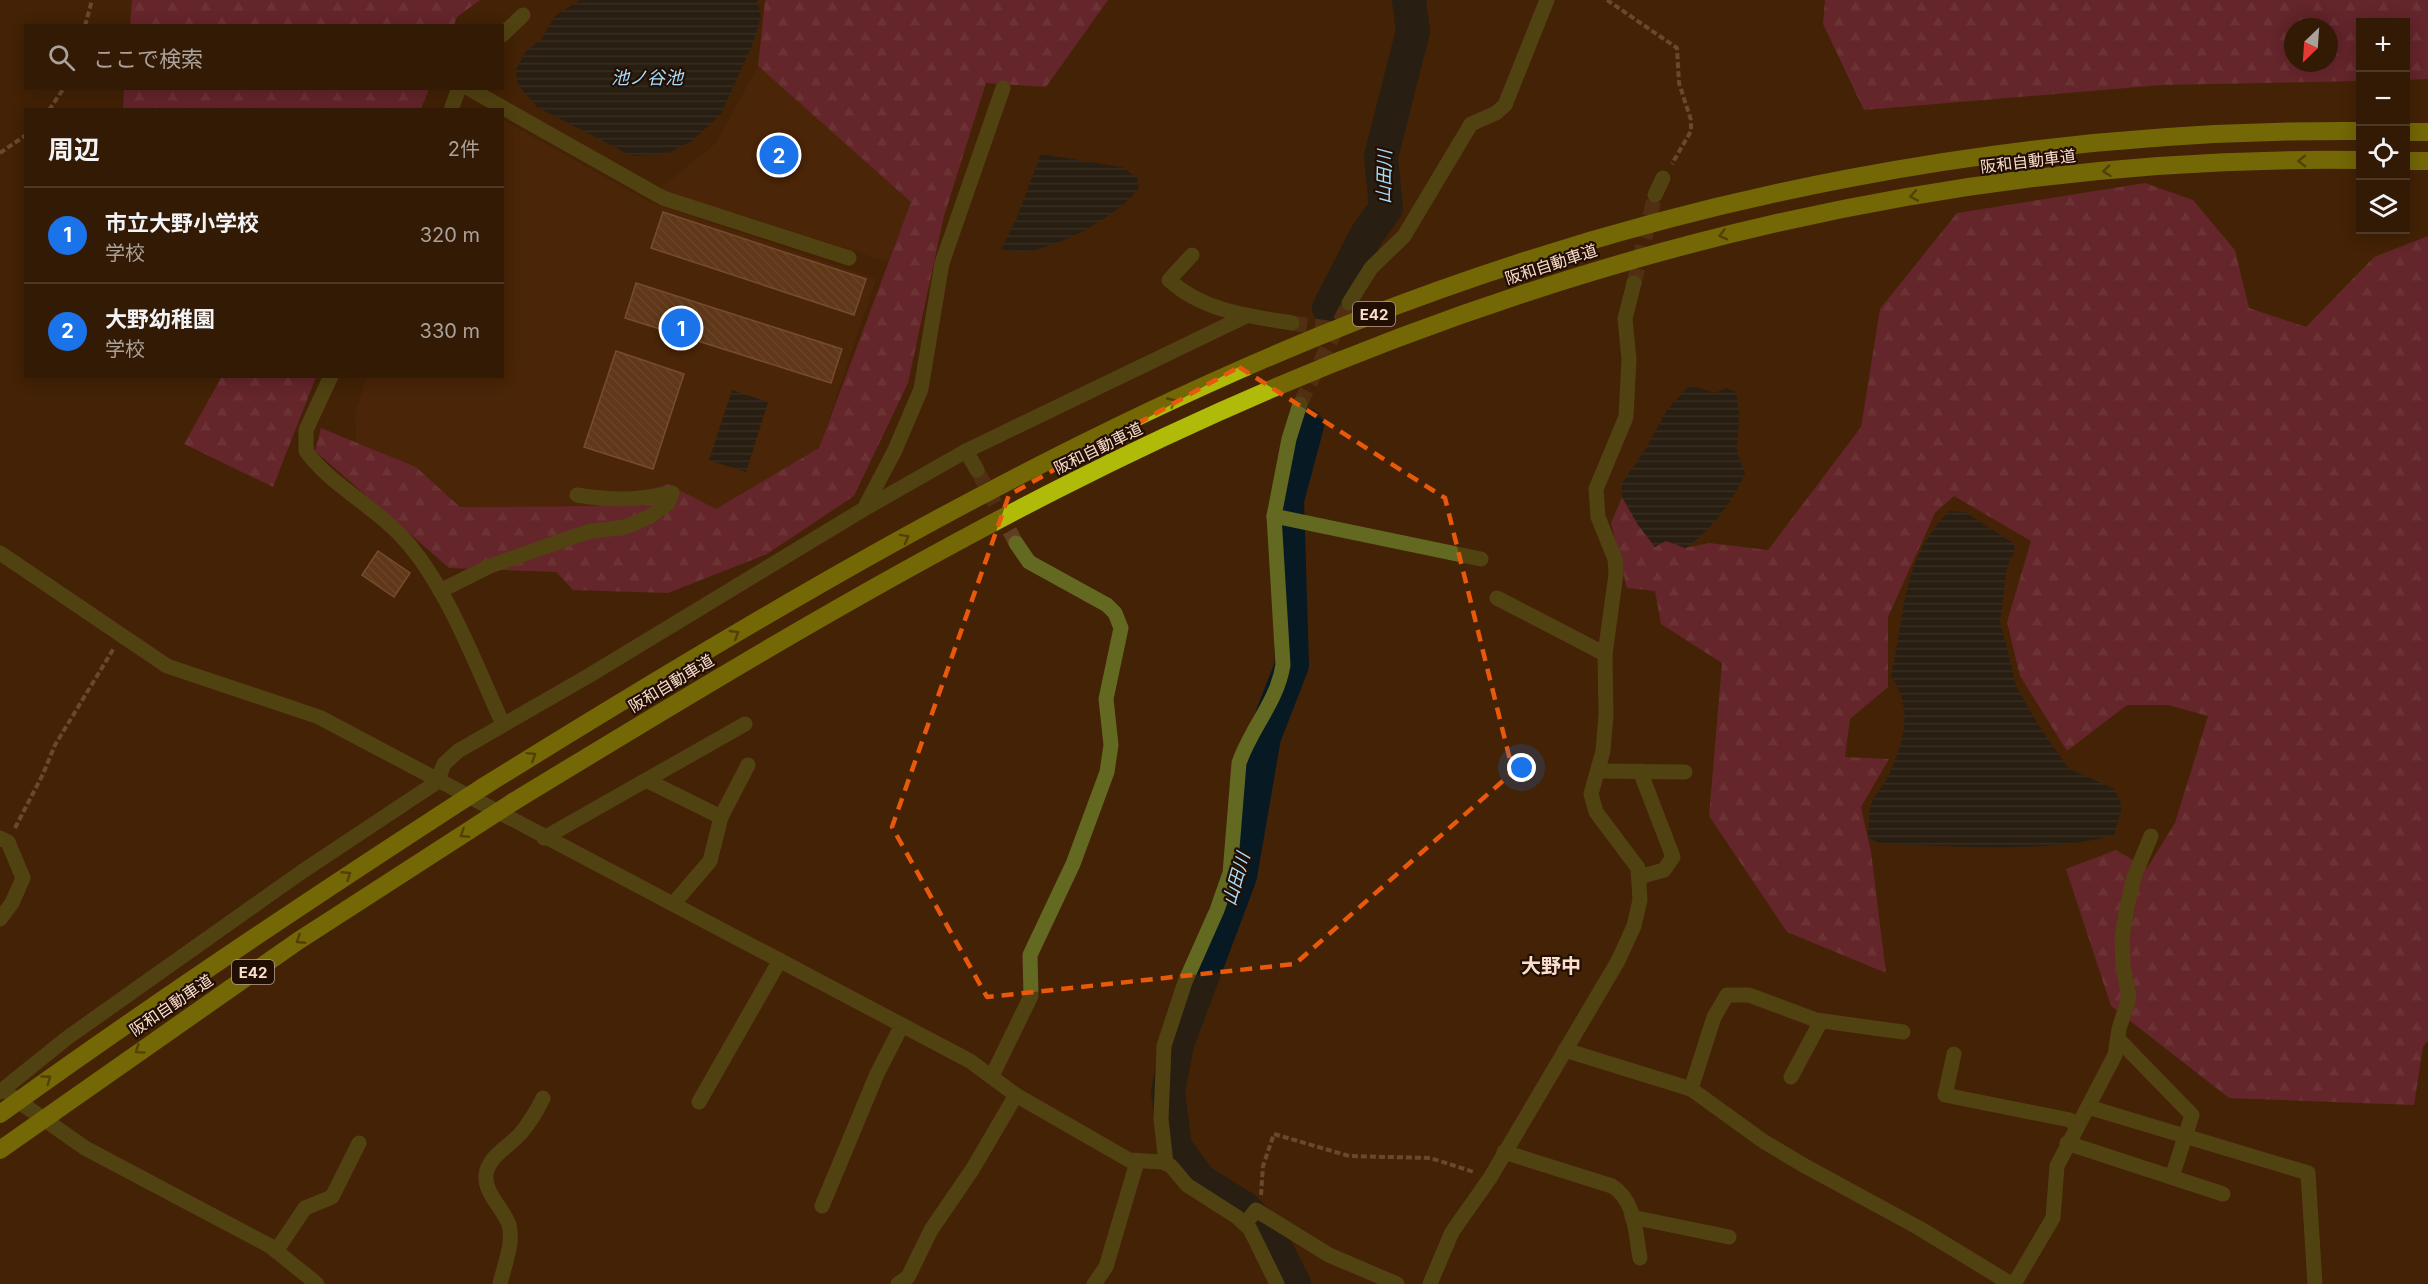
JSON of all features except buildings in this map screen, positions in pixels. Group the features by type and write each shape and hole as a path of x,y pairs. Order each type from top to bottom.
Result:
{"highway":[{"name":"阪和自動車道","path":"0,1114 119,1028 273,923 483,787 722,642 1046,462 1252,365 1358,320 1459,283 1641,225 1829,181 2035,148 2137,139 2356,131"},
{"path":"2410,132 2428,132"},
{"name":"阪和自動車道","path":"0,1150 298,941 513,802 744,662 1059,489 1264,392 1466,312 1664,250 1825,212 1933,193 2136,168 2234,162 2356,160"},
{"path":"2410,161 2428,161"}],"street":[{"path":"1349,303 1371,268 1404,236 1471,124 1496,113 1505,105 1547,0"},
{"path":"504,33 523,15"},
{"path":"864,509 896,450 921,389 942,263 1003,88"},
{"path":"452,108 458,90"},
{"path":"472,90 503,108"},
{"path":"504,108 663,198 849,258"},
{"path":"1655,195 1664,177"},
{"path":"1192,255 1169,280 1197,301 1246,316 1292,323"},
{"path":"1430,1284 1452,1232 1490,1178 1618,961 1634,926 1640,900 1638,868 1596,812 1591,794 1603,751 1606,715 1605,654 1616,566 1598,517 1596,489 1626,417 1629,359 1625,319 1634,283"},
{"path":"317,1284 276,1251 85,1148 1,1090 68,1038 300,873 437,782 450,757 864,509 966,452 1246,316"},
{"path":"331,378 306,430 306,451 317,465 395,529 416,553 440,591 504,724"},
{"path":"1277,1284 1255,1237 1245,1224 1187,1185 1166,1164 1161,1119 1164,1046 1185,982 1217,910 1230,873 1239,763 1245,746 1274,698 1282,672 1274,516 1300,404"},
{"path":"966,452 977,470"},
{"path":"440,591 490,566 539,551 587,532 625,527 649,517 668,503 672,493 635,500 612,500 577,495"},
{"path":"1274,516 1482,559"},
{"path":"992,1076 1031,996 1030,955 1072,864 1107,772 1111,745 1106,699 1121,628 1115,613 1107,605 1038,567 1022,554 1016,543"},
{"path":"0,553 167,666 319,717 437,782 674,903 970,1061 1016,1095 1137,1162 1166,1164"},
{"path":"1497,598 1605,654"},
{"path":"544,838 745,724"},
{"path":"674,903 710,861 721,817 748,765"},
{"path":"1598,771 1685,772"},
{"path":"1639,877 1664,870 1674,857 1640,771"},
{"path":"646,780 721,817"},
{"path":"1565,1050 1691,1089 1796,1161 1919,1228 2013,1284 2053,1218 2056,1166 2088,1107 2093,1092 2115,1055 2129,999 2123,966 2122,938 2127,907 2134,878 2151,836"},
{"path":"0,919 12,903 23,878 4,840"},
{"path":"699,1102 780,960"},
{"path":"1691,1089 1714,1017 1727,995 1749,995 1821,1021 1903,1032"},
{"path":"1791,1077 1821,1021"},
{"path":"822,1206 864,1101 902,1025"},
{"path":"2118,1039 2192,1115 2172,1177"},
{"path":"1954,1054 1945,1095 2070,1120 2077,1127"},
{"path":"898,1284 908,1277 931,1230 972,1170 1016,1095"},
{"path":"500,1284 511,1238 508,1223 487,1185 486,1174 494,1158 518,1136 533,1118 543,1098"},
{"path":"2088,1107 2184,1138 2308,1173 2315,1284"},
{"path":"276,1251 305,1208 332,1197 359,1143"},
{"path":"2067,1143 2223,1194"},
{"path":"1504,1152 1612,1186 1623,1193 1629,1201 1640,1258"},
{"path":"1094,1284 1106,1267 1137,1162"},
{"path":"1245,1224 1256,1210 1329,1255 1396,1284"},
{"path":"1632,1217 1729,1237"}],"path":[{"path":"86,24 92,0"},
{"path":"1607,0 1677,48 1679,83 1691,131 1684,147 1664,177"},
{"path":"50,108 63,90"},
{"path":"0,153 24,136"},
{"path":"4,840 43,774 55,745 121,636"},
{"path":"1256,1210 1261,1199 1263,1166 1274,1134 1349,1156 1430,1158 1490,1178"}],"highlighted area":[{"path":"1239,367 1445,498 1513,772 1295,964 987,997 892,827 1009,495"}],"shaded area":[{"path":"758,66 912,202 888,262 659,189 716,143"},
{"path":"504,121 650,202 876,279 819,448 716,510 668,484 596,506 460,507 416,467 356,442 355,414 367,378 504,378"}],"green space":[{"path":"132,0 480,0 457,17 454,24 130,24"},
{"path":"765,0 1108,0 1046,87 986,83 944,216 908,383 854,496 767,554 668,593 573,590 556,572 449,568 315,451 321,428 416,467 460,507 596,506 668,484 716,509 819,448 911,202 758,66"},
{"path":"1825,0 2428,0 2428,79 2410,80 2410,18 2356,18 2356,81 2162,85 1864,110 1823,24"},
{"path":"124,90 429,90 421,108 123,108"},
{"path":"2145,183 2193,200 2235,250 2249,308 2306,327 2374,257 2428,236 2428,1041 2423,1047 2414,1105 2229,1098 2111,1006 2066,869 2116,850 2147,868 2175,823 2208,716 2168,705 2127,705 2067,751 2020,676 2007,622 2031,541 1954,496 1935,513 1888,617 1888,687 1850,719 1845,757 1889,759 1861,807 1871,852 1886,973 1787,932 1709,816 1722,663 1661,624 1655,591 1627,588 1611,523 1622,497 1655,547 1666,540 1685,548 1709,543 1768,550 1861,427 1880,309 1957,213"},
{"path":"221,378 316,378 273,487 184,444"}],"water":[{"name":"池ノ谷池","path":"580,0 757,0 761,17 753,43 721,114 692,141 666,154 632,156 537,107 518,85 516,70 525,52 541,40 555,16"},
{"path":"1041,154 1122,167 1137,178 1139,187 1118,209 1086,230 1034,250 1020,252 1001,249 1017,217"},
{"path":"1690,385 1715,393 1726,388 1736,392 1739,413 1737,452 1745,474 1720,515 1695,541 1685,548 1666,541 1655,547 1638,525 1622,497 1622,483 1645,450 1667,410"},
{"path":"732,390 768,402 746,472 709,460"},
{"path":"1949,511 1965,512 2013,543 2015,550 2007,567 2000,622 2017,688 2037,723 2068,768 2114,789 2122,807 2114,835 2086,841 2027,847 1880,844 1868,837 1871,804 1892,767 1904,728 1903,702 1891,676 1907,589 1921,549"}],"waterway":[{"name":"山田川","path":"1329,308 1366,236 1386,208 1381,157 1413,31 1409,0"},
{"name":"山田川","path":"1294,1284 1268,1233 1245,1209 1200,1181 1175,1147 1168,1092 1177,1044 1240,876 1264,737 1292,665 1287,500 1307,425"}],"tunnel":[{"path":"1634,283 1655,195"},
{"path":"1300,404 1349,303"},
{"path":"1292,323 1335,329"},
{"path":"977,470 1016,543"}],"place":[{"name":"大野幼稚園","path":"779,155"},
{"name":"市立大野小学校","path":"681,328"}],"district":[{"name":"大野中","path":"1551,966"}]}
